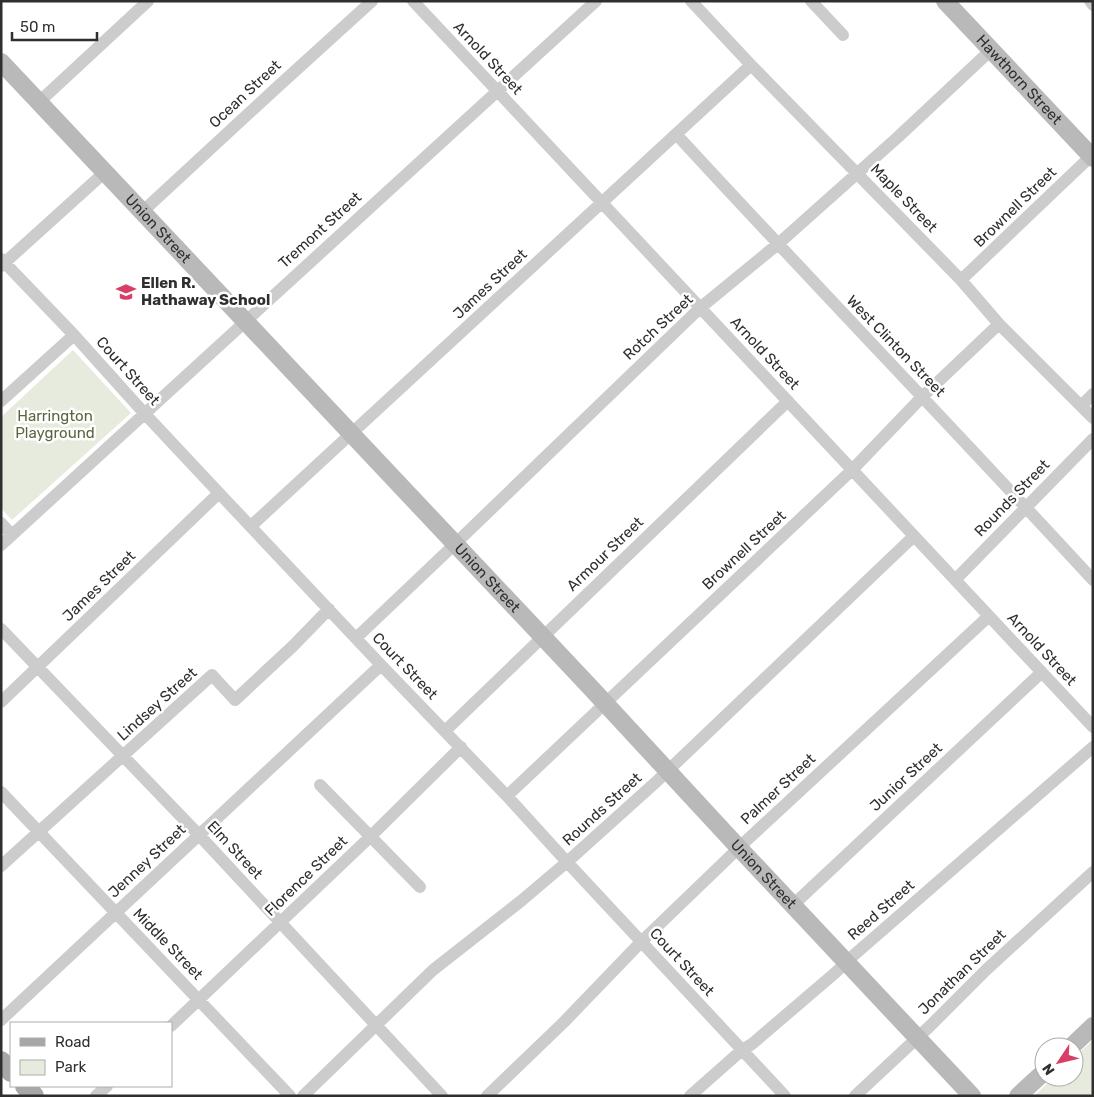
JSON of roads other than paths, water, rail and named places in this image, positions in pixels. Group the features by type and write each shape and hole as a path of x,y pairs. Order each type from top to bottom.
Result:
{"main road":[{"name":"Hawthorn Street","path":"945,1 1092,157"},
{"name":"Union Street","path":"1,62 972,1096"},
{"path":"1081,1037 1093,1026"},
{"path":"1,1061 10,1071"},
{"path":"1018,1096 1034,1081"}],"street":[{"path":"39,102 148,1"},
{"name":"Ocean Street","path":"142,212 372,1"},
{"name":"Arnold Street","path":"412,1 1093,728"},
{"name":"Tremont Street","path":"1,545 596,1"},
{"name":"Maple Street","path":"691,1 961,280 999,324 1093,418"},
{"path":"811,1 843,35"},
{"path":"1090,1 1093,5"},
{"name":"Rotch Street","path":"356,638 700,308 778,244 898,138 991,50"},
{"name":"James Street","path":"251,526 751,65"},
{"name":"West Clinton Street","path":"676,134 1093,580"},
{"name":"Brownell Street","path":"961,280 1092,157"},
{"path":"3,262 104,172"},
{"name":"Court Street","path":"3,262 380,664 507,796 785,1096"},
{"name":"Brownell Street","path":"507,796 852,470 922,397 999,324"},
{"path":"1,401 74,336"},
{"path":"1081,406 1093,394"},
{"name":"Armour Street","path":"445,731 788,401"},
{"name":"Rounds Street","path":"955,580 1093,439"},
{"name":"James Street","path":"1,702 219,493"},
{"path":"1,523 12,535"},
{"name":"Rounds Street","path":"303,1096 433,970 521,901 668,771 914,536"},
{"name":"Lindsey Street","path":"1,866 212,676 235,700 293,646 329,609"},
{"name":"Palmer Street","path":"487,1096 564,1022 641,942 739,848 989,616"},
{"name":"Elm Street","path":"1,629 199,835 442,1096"},
{"name":"Jenney Street","path":"1,1020 380,664"},
{"name":"Junior Street","path":"793,905 1042,672"},
{"name":"Florence Street","path":"172,1025 370,837 461,747"},
{"name":"Reed Street","path":"690,1096 1093,747"},
{"path":"320,785 420,887"},
{"name":"Middle Street","path":"1,792 290,1096"},
{"name":"Jonathan Street","path":"855,1096 993,963 1093,872"},
{"path":"96,1096 106,1087"}],"place":[{"name":"Ellen R. Hathaway School","path":"126,292"}],"park label":[{"name":"Harrington Playground","path":"55,424"}]}
